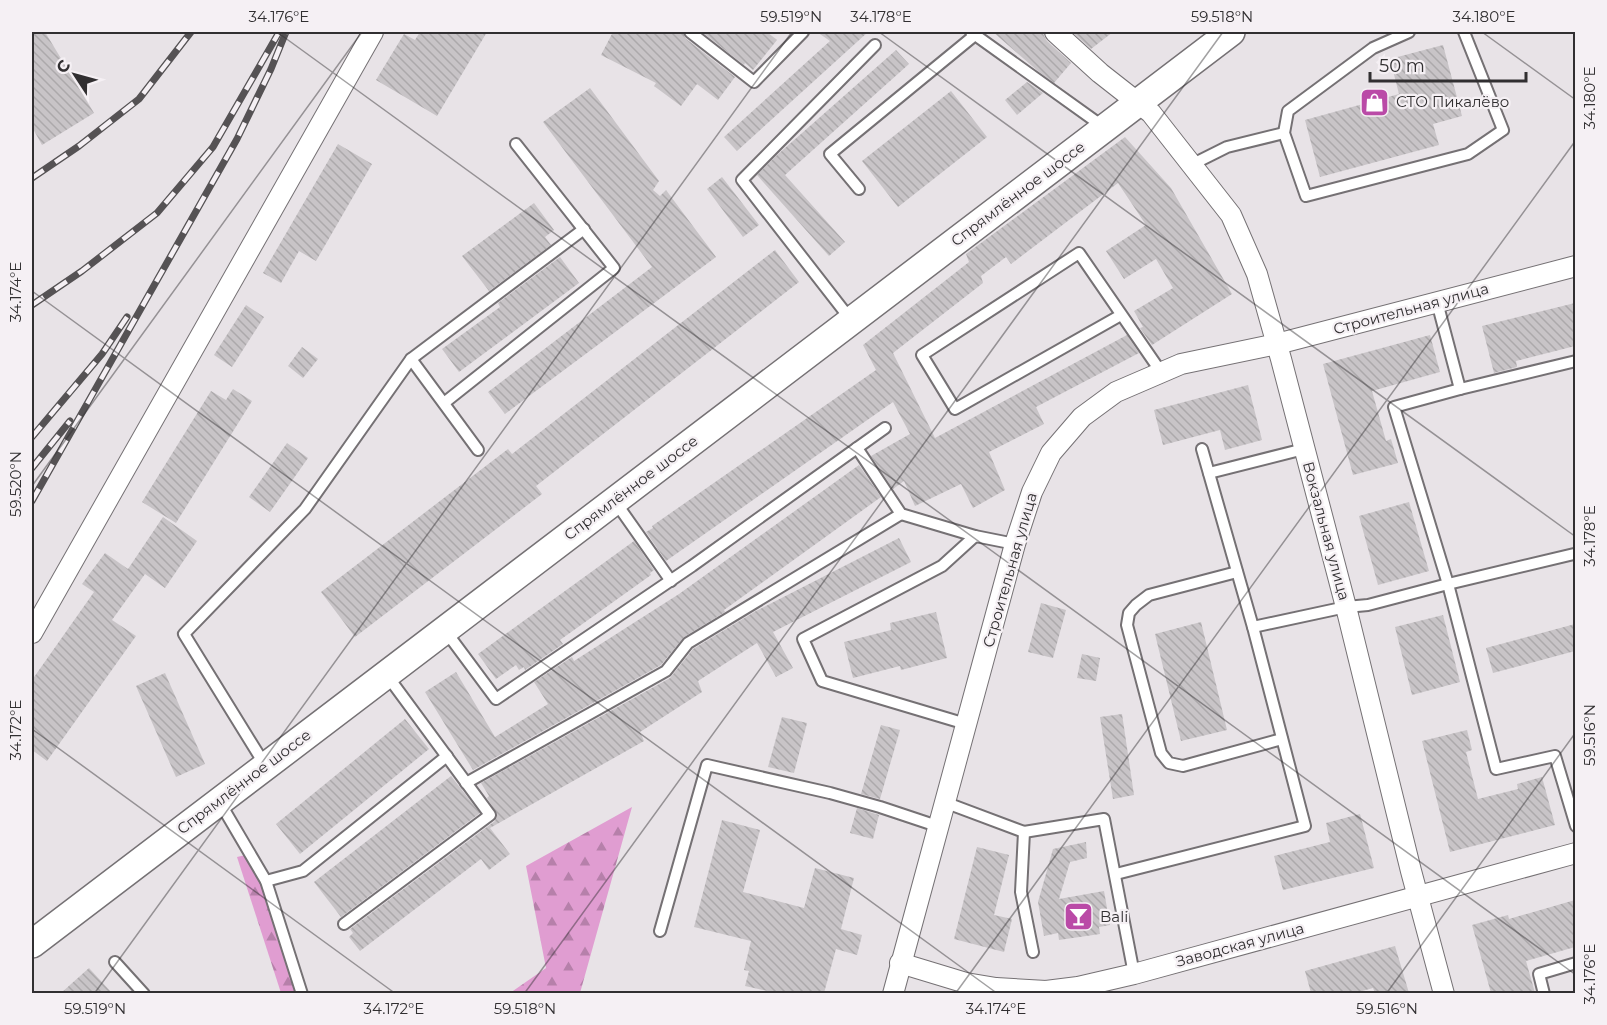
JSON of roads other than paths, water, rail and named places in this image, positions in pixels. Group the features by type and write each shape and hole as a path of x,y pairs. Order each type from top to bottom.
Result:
{"main road":[{"name":"Спрямлённое шоссе","path":"32,944 1231,32"}],"street":[{"path":"32,633 373,32"},
{"name":"Вокзальная улица","path":"1055,32 1100,73 1150,113 1231,215 1257,274 1346,607 1444,993"},
{"name":"Строительная улица","path":"893,993 1015,544 1032,492 1051,453 1082,417 1116,392 1181,364 1277,344 1575,266"},
{"name":"Заводская улица","path":"900,963 966,983 996,988 1046,991 1078,987 1134,974 1575,854"}],"lane":[{"path":"690,32 754,82 803,32"},
{"path":"1409,32 1373,48 1288,111 1284,133 1306,196 1468,154 1503,130 1464,32"},
{"path":"859,189 830,153 973,33 1105,128"},
{"path":"851,320 742,180 875,45"},
{"path":"1191,165 1227,147 1284,133"},
{"path":"444,404 614,268 516,144"},
{"path":"265,765 184,634 305,509 411,359 584,229"},
{"path":"1121,315 955,409 922,355 1079,253 1161,372"},
{"path":"1437,302 1460,389"},
{"path":"411,359 478,450"},
{"path":"1575,361 1394,407 1448,584 1496,769 1555,756 1575,826"},
{"path":"444,629 496,699 671,581 885,428"},
{"path":"857,448 901,514 975,536 1015,544"},
{"path":"1116,874 1305,826 1253,627 1202,449"},
{"path":"1209,473 1304,449"},
{"path":"614,500 671,581"},
{"path":"466,783 666,671 688,643 901,514"},
{"path":"966,724 822,681 803,639 942,566 975,536"},
{"path":"1253,627 1346,607 1368,606 1574,554"},
{"path":"1237,572 1149,595 1136,604 1129,613 1127,625 1158,743 1161,753 1169,763 1183,766 1282,739"},
{"path":"344,924 490,815 386,674"},
{"path":"266,881 303,871 447,756"},
{"path":"660,931 707,765 830,793 938,826"},
{"path":"219,800 266,881 302,993"},
{"path":"944,802 1024,832 1104,819 1134,974"},
{"path":"1024,832 1021,892 1033,952"},
{"path":"115,962 144,993"},
{"path":"1544,993 1539,974 1575,963"}],"railway":[{"path":"32,178 79,146 139,99 191,32"},
{"path":"32,501 237,139 286,32"},
{"path":"32,305 82,271 157,213 213,147 278,34"},
{"path":"32,437 102,354 127,317"},
{"path":"32,468 70,421"}],"place":[{"name":"СТО Пикалёво","path":"1375,102"},
{"name":"Bali","path":"1079,917"}]}
